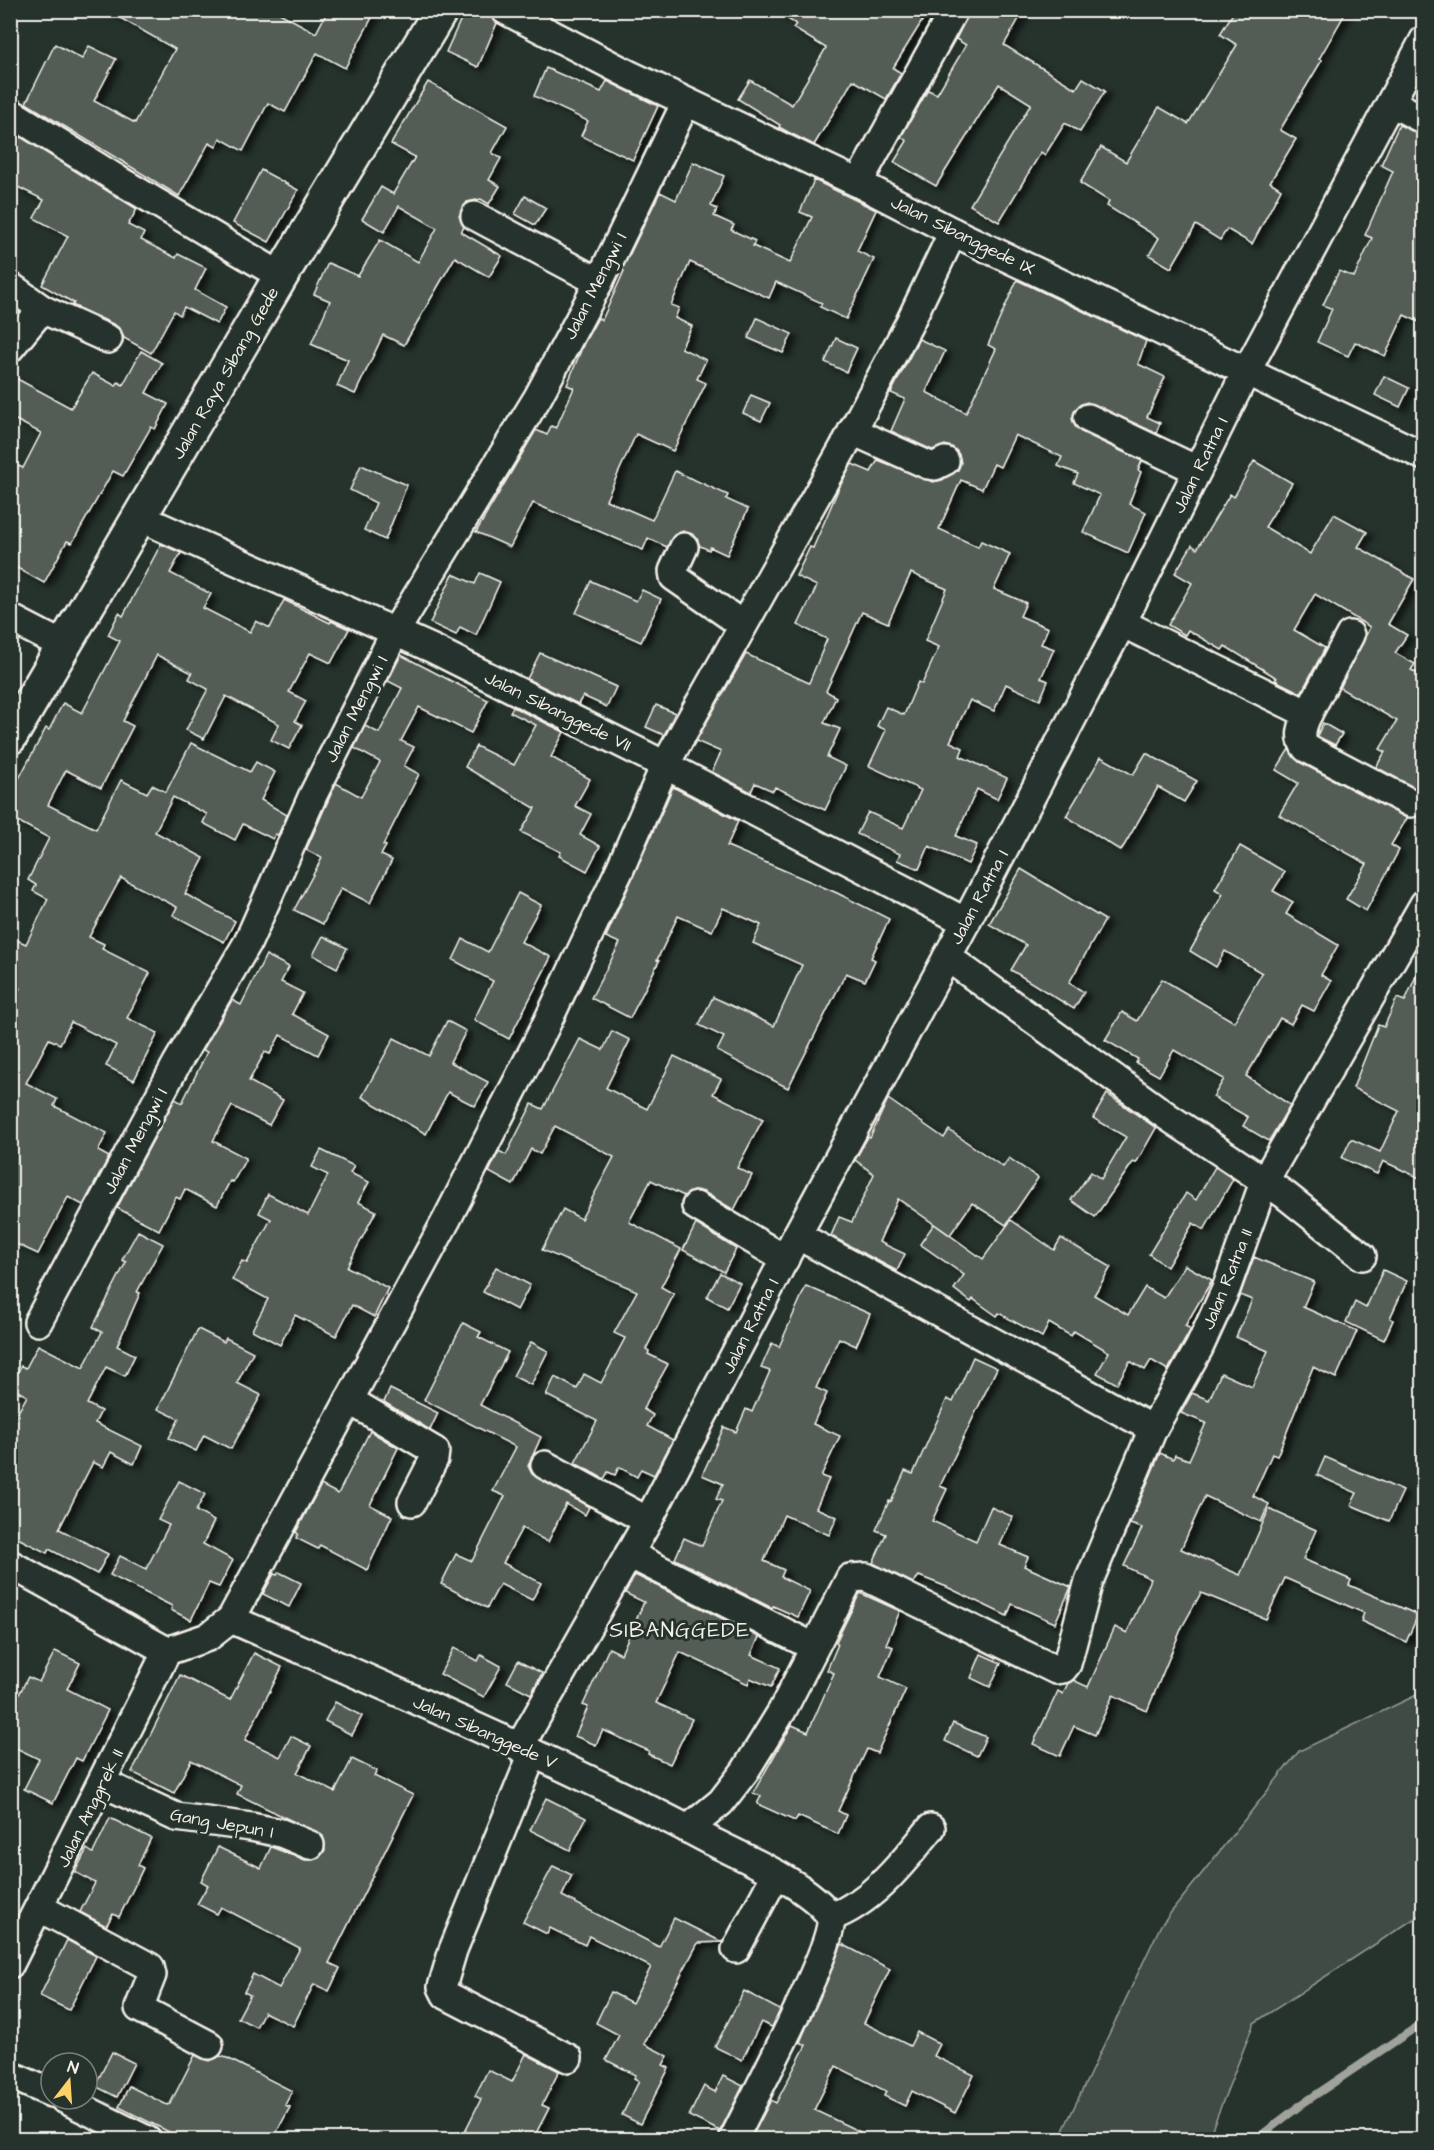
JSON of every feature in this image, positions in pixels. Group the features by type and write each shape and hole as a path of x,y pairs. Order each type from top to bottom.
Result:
{"main road":[{"name":"Jalan Raya Sibang Gede","path":"10,737 141,518 281,276 441,10"}],"street":[{"name":"Jalan Sibanggede IX","path":"505,10 686,102 858,183 953,232 1424,456"},
{"path":"858,183 954,10"},
{"name":"Jalan Ratna I","path":"568,2058 446,1995 442,1987 453,1950 526,1749 791,1247 966,922 1122,622 1246,372 1424,40"},
{"name":"Jalan Mengwi I","path":"38,1322 177,1063 248,942 314,795 395,632 538,397 598,282 686,102"},
{"path":"1392,103 1424,120"},
{"path":"10,112 117,179 281,276"},
{"path":"475,216 598,282"},
{"path":"10,1564 167,1651 208,1638 231,1619 545,1027 620,869 665,765 852,431 909,324 953,232"},
{"path":"10,286 42,309 108,339"},
{"path":"10,348 42,309"},
{"path":"1088,418 1197,470"},
{"path":"852,431 928,465 935,466 945,461"},
{"name":"Jalan Sibanggede VII","path":"141,518 395,632 665,765 966,922"},
{"path":"684,548 673,571 674,578 743,625"},
{"path":"10,618 64,646"},
{"path":"1122,622 1308,714"},
{"path":"1350,635 1308,714 1301,735 1306,748 1412,803"},
{"name":"Jalan Ratna II","path":"814,1647 846,1582 860,1576 1056,1670 1063,1669 1069,1661 1089,1581 1153,1429 1199,1348 1226,1289 1264,1182 1424,904"},
{"path":"947,957 1149,1104 1284,1194 1362,1256"},
{"path":"696,1206 791,1247 1153,1429"},
{"path":"349,1400 435,1451 434,1460 412,1502"},
{"path":"545,1466 648,1521"},
{"path":"629,1554 814,1647 782,1711 746,1771 721,1802 688,1829"},
{"name":"Jalan Sibanggede V","path":"231,1619 526,1749 688,1829 776,1874 820,1904 831,1917"},
{"name":"Jalan Anggrek II","path":"10,1964 103,1783 167,1651"},
{"name":"Gang Jepun I","path":"103,1783 176,1817 281,1833 310,1845"},
{"path":"733,2139 809,1983 829,1935 831,1917 862,1901 907,1858 931,1828"},
{"path":"736,1949 776,1874"},
{"path":"40,1908 150,1967 152,1975 139,2008 209,2045"},
{"path":"10,2075 39,2088"},
{"path":"89,2111 147,2139"}],"shaded area":[{"path":"1423,1692 1423,1913 1254,2023 1208,2139 1059,2139 1161,1925 1299,1751"}],"building":[{"path":"106,10 274,10 316,33 328,10 376,10 345,68 317,53 285,112 268,103 243,151 220,138 216,147 209,143 179,196 26,103 55,44 82,59 89,46 116,59 94,101 135,123 175,49"},
{"path":"465,10 489,10 497,23 478,67 446,52"},
{"path":"773,10 929,10 893,68 901,73 886,99 853,80 814,145 779,127 780,125 738,99 750,80 792,105 826,48 793,28 796,24"},
{"path":"970,10 1024,10 1004,45 1076,89 1083,78 1105,91 1080,132 1065,123 1045,155 1041,152 999,222 970,205 1031,104 999,84 936,186 894,162 907,141 901,137 928,90 937,94 966,45 956,39"},
{"path":"1235,10 1347,10 1319,59 1322,60 1280,130 1296,139 1270,182 1281,189 1252,244 1227,229 1220,240 1196,225 1171,268 1149,255 1159,238 1107,206 1109,201 1080,183 1101,147 1126,162 1159,107 1188,124 1237,45 1220,34"},
{"path":"546,68 601,92 607,81 658,106 633,160 581,136 588,121 534,96"},
{"path":"428,82 507,126 492,153 501,158 489,180 500,186 489,204 481,199 467,202 459,216 464,227 461,232 502,256 489,277 455,257 404,345 383,335 355,394 337,386 348,360 311,344 330,301 314,294 328,263 358,276 380,240 418,262 437,228 399,206 384,232 362,219 381,187 393,194 415,157 391,144"},
{"path":"1399,125 1424,136 1424,324 1404,315 1385,356 1355,342 1348,356 1317,342 1332,309 1323,305 1339,271 1354,277 1372,238 1365,235 1393,171 1381,165"},
{"path":"11,131 137,209 128,225 144,233 141,240 176,258 178,254 206,268 195,290 226,307 217,324 184,307 180,315 174,311 151,353 124,338 121,330 115,325 72,305 74,303 42,285 68,236 34,218 44,200 10,183"},
{"path":"693,162 724,176 711,206 717,209 714,216 734,225 731,230 755,241 753,246 790,263 812,217 800,212 814,180 876,210 857,251 874,259 846,319 820,307 822,303 776,282 769,298 690,262 671,305 679,308 675,318 692,326 681,348 706,360 697,379 706,383 673,451 636,434 606,500 652,520 675,471 728,495 726,499 748,509 727,555 710,547 709,550 700,546 696,537 683,531 674,535 667,547 648,538 643,550 533,503 510,547 476,532 536,430 547,435 551,426 556,428 574,388 567,385 584,343 598,318 602,320 624,271 622,270 660,192 676,200"},
{"path":"261,170 298,190 269,242 233,223"},
{"path":"525,196 546,208 535,225 515,214"},
{"path":"1017,280 1146,341 1138,364 1165,377 1147,417 1160,423 1156,433 1087,402 1079,405 1072,419 1081,432 1142,461 1138,470 1141,472 1129,504 1146,512 1128,553 1083,532 1100,495 1074,483 1078,474 1058,466 1062,457 1015,435 1000,467 994,464 982,489 961,480 939,529 978,547 981,541 1010,554 994,589 1026,603 1020,616 1048,628 1041,644 1054,649 1041,678 1048,681 1040,700 1006,684 994,711 970,700 950,742 963,748 960,756 1007,778 997,799 977,789 956,836 977,845 968,864 929,846 919,869 897,860 900,854 857,834 868,812 903,828 921,790 869,766 886,730 877,726 886,707 904,715 918,682 922,684 939,647 925,641 947,589 911,573 888,623 862,612 826,691 836,697 824,723 840,729 827,757 846,766 825,810 775,787 773,791 755,783 751,792 712,772 721,752 696,741 746,654 809,683 827,639 798,625 817,586 796,576 810,547 813,548 852,464 871,472 878,460 933,482 942,480 958,470 961,463 959,455 953,448 945,445 932,450 891,431 905,399 891,393 919,339 945,351 926,392 966,413 996,349 988,345"},
{"path":"757,318 792,334 783,353 748,338"},
{"path":"836,338 857,348 846,372 825,362"},
{"path":"141,351 162,363 146,393 168,404 155,429 151,427 123,476 113,471 72,543 67,541 44,583 10,564 10,462 23,468 41,433 10,417 10,375 71,408 92,373 116,386 118,382 123,385"},
{"path":"1384,376 1409,388 1400,407 1375,395"},
{"path":"751,395 770,403 761,421 743,413"},
{"path":"1254,461 1292,483 1265,527 1310,554 1334,514 1367,532 1358,547 1414,579 1388,624 1407,635 1395,653 1415,664 1411,670 1424,677 1422,792 1376,767 1385,752 1380,749 1397,721 1340,688 1370,627 1315,594 1294,630 1325,648 1301,693 1275,680 1277,678 1225,646 1222,650 1188,630 1185,635 1168,625 1192,583 1175,573 1192,545 1197,549 1230,494 1234,497"},
{"path":"361,465 407,485 385,540 364,530 376,503 350,490"},
{"path":"161,544 181,553 170,573 211,594 203,608 250,632 256,621 270,628 284,600 330,623 331,621 349,629 331,663 310,653 289,692 306,701 295,721 302,725 289,749 271,740 279,724 226,696 204,739 186,730 208,689 189,679 192,673 157,655 123,721 133,726 101,788 66,770 48,805 96,829 121,780 147,793 152,785 166,792 191,743 250,772 256,762 275,772 261,800 287,815 278,835 275,834 273,839 243,824 235,840 203,823 207,814 173,797 155,832 204,858 185,894 235,921 224,942 173,915 177,907 121,878 118,883 89,937 104,944 102,949 150,973 127,1018 158,1033 134,1080 106,1066 116,1045 71,1022 60,1044 49,1039 26,1083 57,1099 54,1106 107,1133 98,1151 109,1157 83,1205 68,1197 38,1254 10,1241 10,1006 20,988 10,983 10,937 26,944 48,899 33,891 36,885 28,880 49,838 10,817 10,779 17,782 46,728 49,730 63,703 82,713 120,641 108,635 119,613 123,616"},
{"path":"480,573 500,582 476,635 460,627 456,635 430,623 453,574 475,584"},
{"path":"591,581 636,601 642,590 661,599 641,642 576,613"},
{"path":"540,653 616,687 607,707 583,696 578,704 527,679"},
{"path":"401,655 488,700 471,733 419,707 401,741 414,747 404,766 419,774 383,845 386,846 381,855 392,860 370,903 341,888 323,924 294,910 322,858 306,850 336,783 361,797 380,762 354,748 365,726 379,733 402,688 388,681"},
{"path":"656,705 675,713 664,735 646,727"},
{"path":"513,707 564,732 551,757 590,779 575,806 591,814 580,835 600,846 587,871 559,856 561,852 521,832 535,808 465,767 476,746 514,765 536,725 510,712"},
{"path":"1323,723 1342,734 1335,745 1317,736"},
{"path":"1289,749 1299,762 1407,818 1391,845 1399,850 1366,911 1346,899 1367,864 1279,815 1298,783 1276,770"},
{"path":"1146,753 1197,781 1184,802 1158,787 1121,851 1066,816 1101,757 1133,775"},
{"path":"673,787 738,821 727,846 837,893 889,919 871,958 875,960 865,981 846,973 788,1088 717,1051 724,1037 699,1025 713,997 774,1026 802,965 753,943 761,925 723,908 712,931 678,916 657,960 659,961 630,1018 591,998 620,943 606,937"},
{"path":"1240,846 1285,872 1273,891 1293,902 1286,914 1338,945 1321,975 1331,981 1314,1011 1302,1005 1291,1024 1280,1018 1246,1076 1290,1105 1269,1141 1243,1126 1248,1117 1213,1097 1224,1079 1174,1050 1159,1076 1136,1063 1138,1059 1105,1040 1122,1012 1137,1021 1162,979 1234,1022 1262,973 1225,951 1216,967 1190,951 1223,894 1215,889"},
{"path":"1021,869 1105,920 1069,983 1084,992 1074,1009 1011,970 1026,945 989,924"},
{"path":"518,893 541,905 521,942 551,957 509,1039 474,1020 493,981 453,960 463,939 488,952"},
{"path":"323,936 347,948 337,968 313,955"},
{"path":"266,955 289,967 281,982 303,993 292,1014 329,1034 318,1055 280,1035 270,1054 265,1052 249,1081 283,1100 269,1125 232,1106 213,1141 246,1158 233,1182 230,1181 217,1206 185,1189 180,1199 176,1197 159,1230 117,1208 175,1099 182,1103 207,1052 203,1050 232,1000 241,1005"},
{"path":"1424,958 1424,1180 1383,1161 1377,1174 1342,1158 1351,1139 1380,1152 1399,1111 1353,1088 1378,1025 1384,1027 1397,998 1405,1001"},
{"path":"447,1021 466,1031 450,1062 488,1082 475,1106 448,1092 426,1134 362,1097 394,1038 429,1056"},
{"path":"612,1031 630,1040 606,1088 647,1109 674,1056 721,1079 713,1094 763,1119 737,1168 752,1175 734,1210 704,1192 696,1190 684,1196 651,1180 629,1222 681,1249 661,1287 674,1294 646,1349 649,1351 648,1354 668,1364 643,1409 653,1415 647,1426 673,1440 654,1475 641,1469 637,1477 619,1467 615,1475 608,1472 604,1479 575,1463 597,1421 546,1395 555,1377 577,1389 584,1374 601,1383 625,1338 614,1333 637,1291 542,1250 563,1209 581,1219 614,1157 555,1126 540,1154 531,1149 513,1185 489,1172 499,1151 506,1155 532,1104 543,1109 580,1039 603,1050"},
{"path":"1107,1094 1156,1128 1136,1163 1133,1162 1095,1217 1071,1200 1091,1172 1101,1179 1126,1137 1093,1118"},
{"path":"888,1099 944,1138 949,1130 1003,1167 1009,1158 1038,1178 1006,1225 972,1203 950,1235 898,1199 879,1242 905,1254 897,1271 831,1236 839,1217 852,1222 874,1174 855,1160 868,1137 870,1138"},
{"path":"321,1150 354,1166 350,1173 369,1182 358,1202 376,1211 347,1267 388,1288 374,1317 352,1305 336,1336 295,1315 280,1345 252,1330 268,1299 232,1280 242,1261 247,1263 271,1219 259,1213 268,1194 308,1215 328,1175 312,1167"},
{"path":"1215,1167 1233,1179 1204,1230 1193,1223 1167,1267 1149,1254 1186,1193 1196,1200"},
{"path":"1011,1220 1054,1250 1061,1238 1111,1267 1094,1295 1128,1315 1145,1287 1164,1298 1185,1265 1212,1280 1185,1326 1191,1329 1168,1370 1151,1360 1145,1370 1130,1361 1117,1384 1097,1373 1109,1352 1074,1331 1071,1336 1049,1323 1042,1337 999,1313 997,1316 973,1299 971,1302 954,1289 964,1275 920,1244 934,1224 983,1259"},
{"path":"696,1224 736,1249 724,1272 683,1250"},
{"path":"138,1231 163,1244 137,1292 140,1293 117,1346 135,1355 125,1376 106,1367 87,1404 101,1411 95,1423 142,1446 134,1464 111,1452 103,1467 93,1462 59,1529 108,1554 97,1574 49,1549 47,1553 10,1534 10,1427 27,1396 10,1387 21,1366 26,1368 38,1345 83,1368 102,1332 93,1327 126,1262 122,1260"},
{"path":"1254,1257 1314,1282 1303,1307 1357,1331 1336,1378 1313,1367 1277,1456 1272,1454 1253,1496 1269,1504 1261,1522 1205,1496 1181,1549 1240,1575 1269,1509 1316,1530 1303,1559 1351,1580 1349,1585 1418,1615 1406,1642 1361,1621 1364,1613 1285,1578 1266,1619 1201,1593 1182,1627 1147,1711 1113,1695 1095,1735 1074,1726 1060,1756 1033,1744 1058,1691 1063,1694 1068,1683 1073,1680 1088,1687 1115,1627 1127,1633 1151,1579 1124,1566 1142,1528 1130,1524 1160,1453 1173,1459 1175,1455 1189,1460 1206,1423 1181,1413 1192,1393 1209,1400 1221,1373 1252,1387 1268,1351 1236,1337 1252,1300 1240,1295"},
{"path":"496,1267 530,1285 517,1310 483,1292"},
{"path":"1383,1270 1407,1281 1390,1318 1393,1320 1384,1340 1346,1322 1355,1302 1366,1308"},
{"path":"720,1273 740,1283 727,1308 707,1297"},
{"path":"806,1286 870,1314 856,1346 839,1338 816,1388 827,1393 813,1424 840,1436 821,1476 829,1479 816,1508 837,1517 829,1535 784,1515 764,1561 784,1570 781,1577 810,1591 798,1617 773,1606 772,1608 675,1559 684,1538 702,1546 722,1501 716,1499 723,1484 702,1475 724,1427 736,1432 746,1409 752,1412 770,1371 761,1368 772,1343 779,1347"},
{"path":"463,1323 481,1332 478,1337 508,1352 480,1405 541,1437 528,1466 532,1474 589,1507 585,1515 566,1504 548,1542 522,1528 503,1563 541,1583 532,1600 500,1584 487,1608 441,1584 456,1554 472,1561 505,1496 493,1491 516,1447 424,1400"},
{"path":"198,1329 224,1342 226,1338 253,1352 237,1383 261,1395 231,1449 204,1435 196,1451 169,1438 179,1419 158,1409"},
{"path":"531,1342 548,1351 531,1385 513,1376"},
{"path":"973,1357 997,1368 940,1486 947,1489 932,1521 976,1541 991,1507 1013,1517 1000,1545 1028,1557 1024,1566 1071,1587 1055,1623 1012,1604 1007,1616 947,1587 919,1576 913,1583 873,1563 886,1534 876,1530 889,1501 891,1502 905,1471 913,1474 947,1399 953,1402"},
{"path":"390,1389 438,1413 430,1430 384,1402"},
{"path":"370,1431 398,1448 370,1505 392,1516 367,1570 320,1545 318,1549 296,1538 298,1534 296,1532 321,1485 338,1494"},
{"path":"1325,1457 1403,1491 1389,1521 1351,1505 1357,1493 1317,1475"},
{"path":"179,1481 205,1494 196,1511 214,1521 203,1544 233,1560 219,1587 209,1583 191,1620 171,1610 172,1606 110,1575 120,1556 146,1569 169,1525 158,1520"},
{"path":"279,1572 301,1583 289,1607 263,1594 274,1574 277,1575"},
{"path":"635,1575 759,1637 751,1655 780,1668 771,1687 750,1678 748,1684 680,1652 656,1703 692,1719 670,1764 648,1754 649,1751 603,1730 596,1745 575,1736 588,1707 583,1705 609,1648 621,1654 644,1602 625,1593"},
{"path":"860,1593 900,1611 886,1644 893,1647 880,1677 906,1689 877,1753 867,1749 838,1811 846,1815 838,1834 798,1816 795,1821 757,1804 761,1796 753,1793 792,1725 808,1732 834,1673 827,1670 838,1644 836,1642"},
{"path":"454,1648 478,1661 481,1655 501,1666 484,1697 440,1674"},
{"path":"55,1651 80,1663 67,1689 108,1710 82,1761 76,1758 53,1803 24,1789 39,1759 10,1745 10,1712 28,1677 39,1682"},
{"path":"254,1653 282,1667 245,1740 280,1757 291,1736 311,1746 297,1773 335,1792 352,1759 377,1771 374,1776 413,1795 329,1963 340,1968 329,1991 314,1984 293,2026 264,2012 256,2027 238,2018 250,1995 244,1992 253,1974 279,1988 300,1948 221,1907 217,1914 197,1904 208,1885 201,1881 218,1847 261,1868 271,1847 305,1860 319,1858 325,1850 323,1836 237,1794 241,1785 191,1760 174,1793 132,1772 180,1675 230,1700"},
{"path":"981,1654 1001,1663 990,1687 971,1678"},
{"path":"518,1661 542,1673 531,1694 507,1682"},
{"path":"335,1702 362,1716 352,1735 325,1721"},
{"path":"953,1723 986,1737 977,1756 945,1741"},
{"path":"546,1798 586,1818 570,1850 530,1830"},
{"path":"110,1818 151,1838 138,1865 143,1868 119,1917 113,1914 106,1926 80,1912 95,1883 75,1872 87,1849 93,1853"},
{"path":"553,1866 572,1875 562,1896 659,1947 674,1918 722,1942 698,1943 644,2044 668,2056 663,2065 669,2068 640,2124 622,2115 639,2081 634,2078 636,2075 606,2060 619,2035 596,2023 611,1992 632,2003 651,1967 589,1936 585,1945 550,1928 547,1934 523,1922"},
{"path":"67,1940 96,1956 69,2010 40,1996"},
{"path":"842,1944 890,1969 864,2023 910,2046 917,2032 940,2044 934,2056 974,2075 955,2113 912,2091 905,2106 884,2096 886,2091 836,2066 814,2110 875,2139 751,2139 771,2100 776,2103 806,2045 800,2042"},
{"path":"744,1991 780,2010 772,2027 761,2022 742,2060 715,2047"},
{"path":"112,2052 134,2063 117,2097 99,2088 99,2078"},
{"path":"526,2054 559,2071 542,2105 549,2108 533,2139 461,2139 481,2099 475,2096 488,2070 512,2082"},
{"path":"195,2055 209,2061 220,2056 227,2058 292,2091 285,2105 290,2107 273,2139 183,2139 119,2107 129,2086 167,2105 170,2104"},
{"path":"723,2076 743,2086 720,2131 689,2116 704,2086 715,2092"}],"waterway":[{"path":"1255,2140 1302,2104 1424,2022"}],"district":[{"name":"SIBANGGEDE","path":"680,1630"}]}
